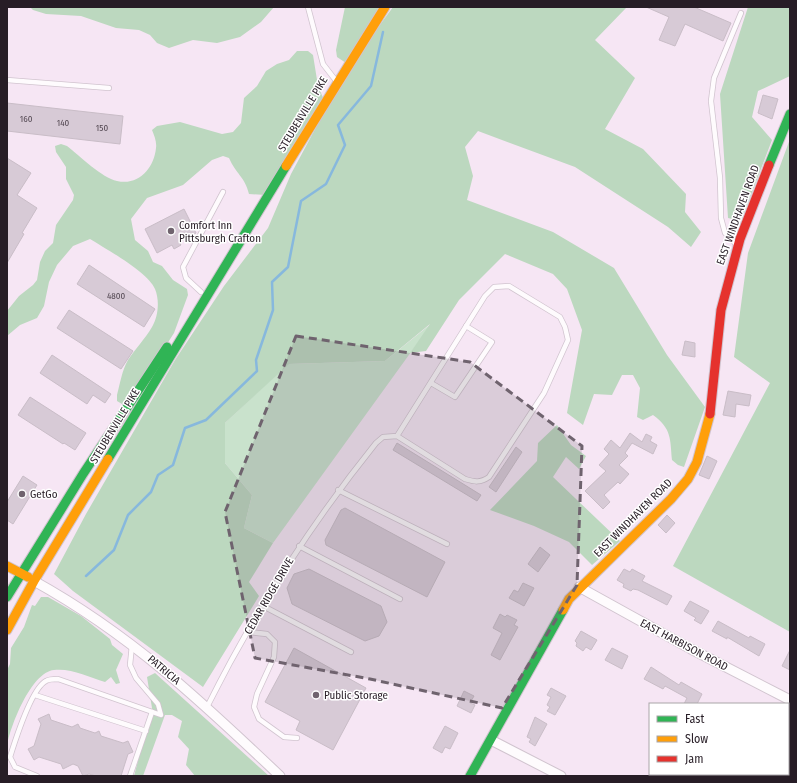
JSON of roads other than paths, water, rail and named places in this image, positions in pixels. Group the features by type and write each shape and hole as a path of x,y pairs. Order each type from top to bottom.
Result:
{"main road":[{"name":"STEUBENVILLE PIKE","path":"7,630 34,581 224,269 243,235 385,7"},
{"name":"EAST WINDHAVEN ROAD","path":"470,776 562,608 579,587 670,499 688,479 696,462 712,405 722,310 738,246 790,114"},
{"name":"STEUBENVILLE PIKE","path":"7,597 201,292 218,266 243,235"},
{"path":"7,566 34,581"}],"street":[{"name":"PATRICIA","path":"34,581 83,610 132,644 207,707 280,776"},
{"name":"EAST HARBISON ROAD","path":"579,587 691,649 790,700"},
{"path":"491,740 561,776"}],"lane":[{"path":"308,7 323,64 337,82"},
{"path":"738,246 725,233 722,218 720,178 711,101 714,78 741,13"},
{"path":"7,80 109,88"},
{"path":"201,292 186,278 183,267 222,192"},
{"path":"508,286 560,317 565,327 568,340 544,393 489,477 482,482 475,482 465,479 397,436 466,326 485,296 494,287 508,286"},
{"path":"431,383 455,397 492,342 466,326"},
{"name":"CEDAR RIDGE DRIVE","path":"207,707 248,632 299,546 338,490 376,443 383,437 397,436"},
{"path":"338,490 447,544"},
{"path":"299,546 400,599"},
{"path":"263,606 351,652"},
{"path":"248,632 267,634 275,642 274,657 257,694 254,707 259,719 284,737 298,738"},
{"path":"38,776 15,767 10,757 19,729 38,687 46,680 58,679 161,715 158,704 136,678 130,665 132,644"},
{"path":"35,695 146,731"},
{"path":"130,776 152,712"}],"waterway":[{"path":"86,576 114,550 128,515 151,492 158,475 173,465 185,428 206,420 257,371 256,360 273,310 272,282 288,267 301,201 326,184 345,145 338,125 371,86 383,32"}],"place":[{"name":"Comfort Inn Pittsburgh Crafton","path":"171,231"},
{"name":"GetGo","path":"22,494"},
{"name":"Public Storage","path":"316,695"}]}
